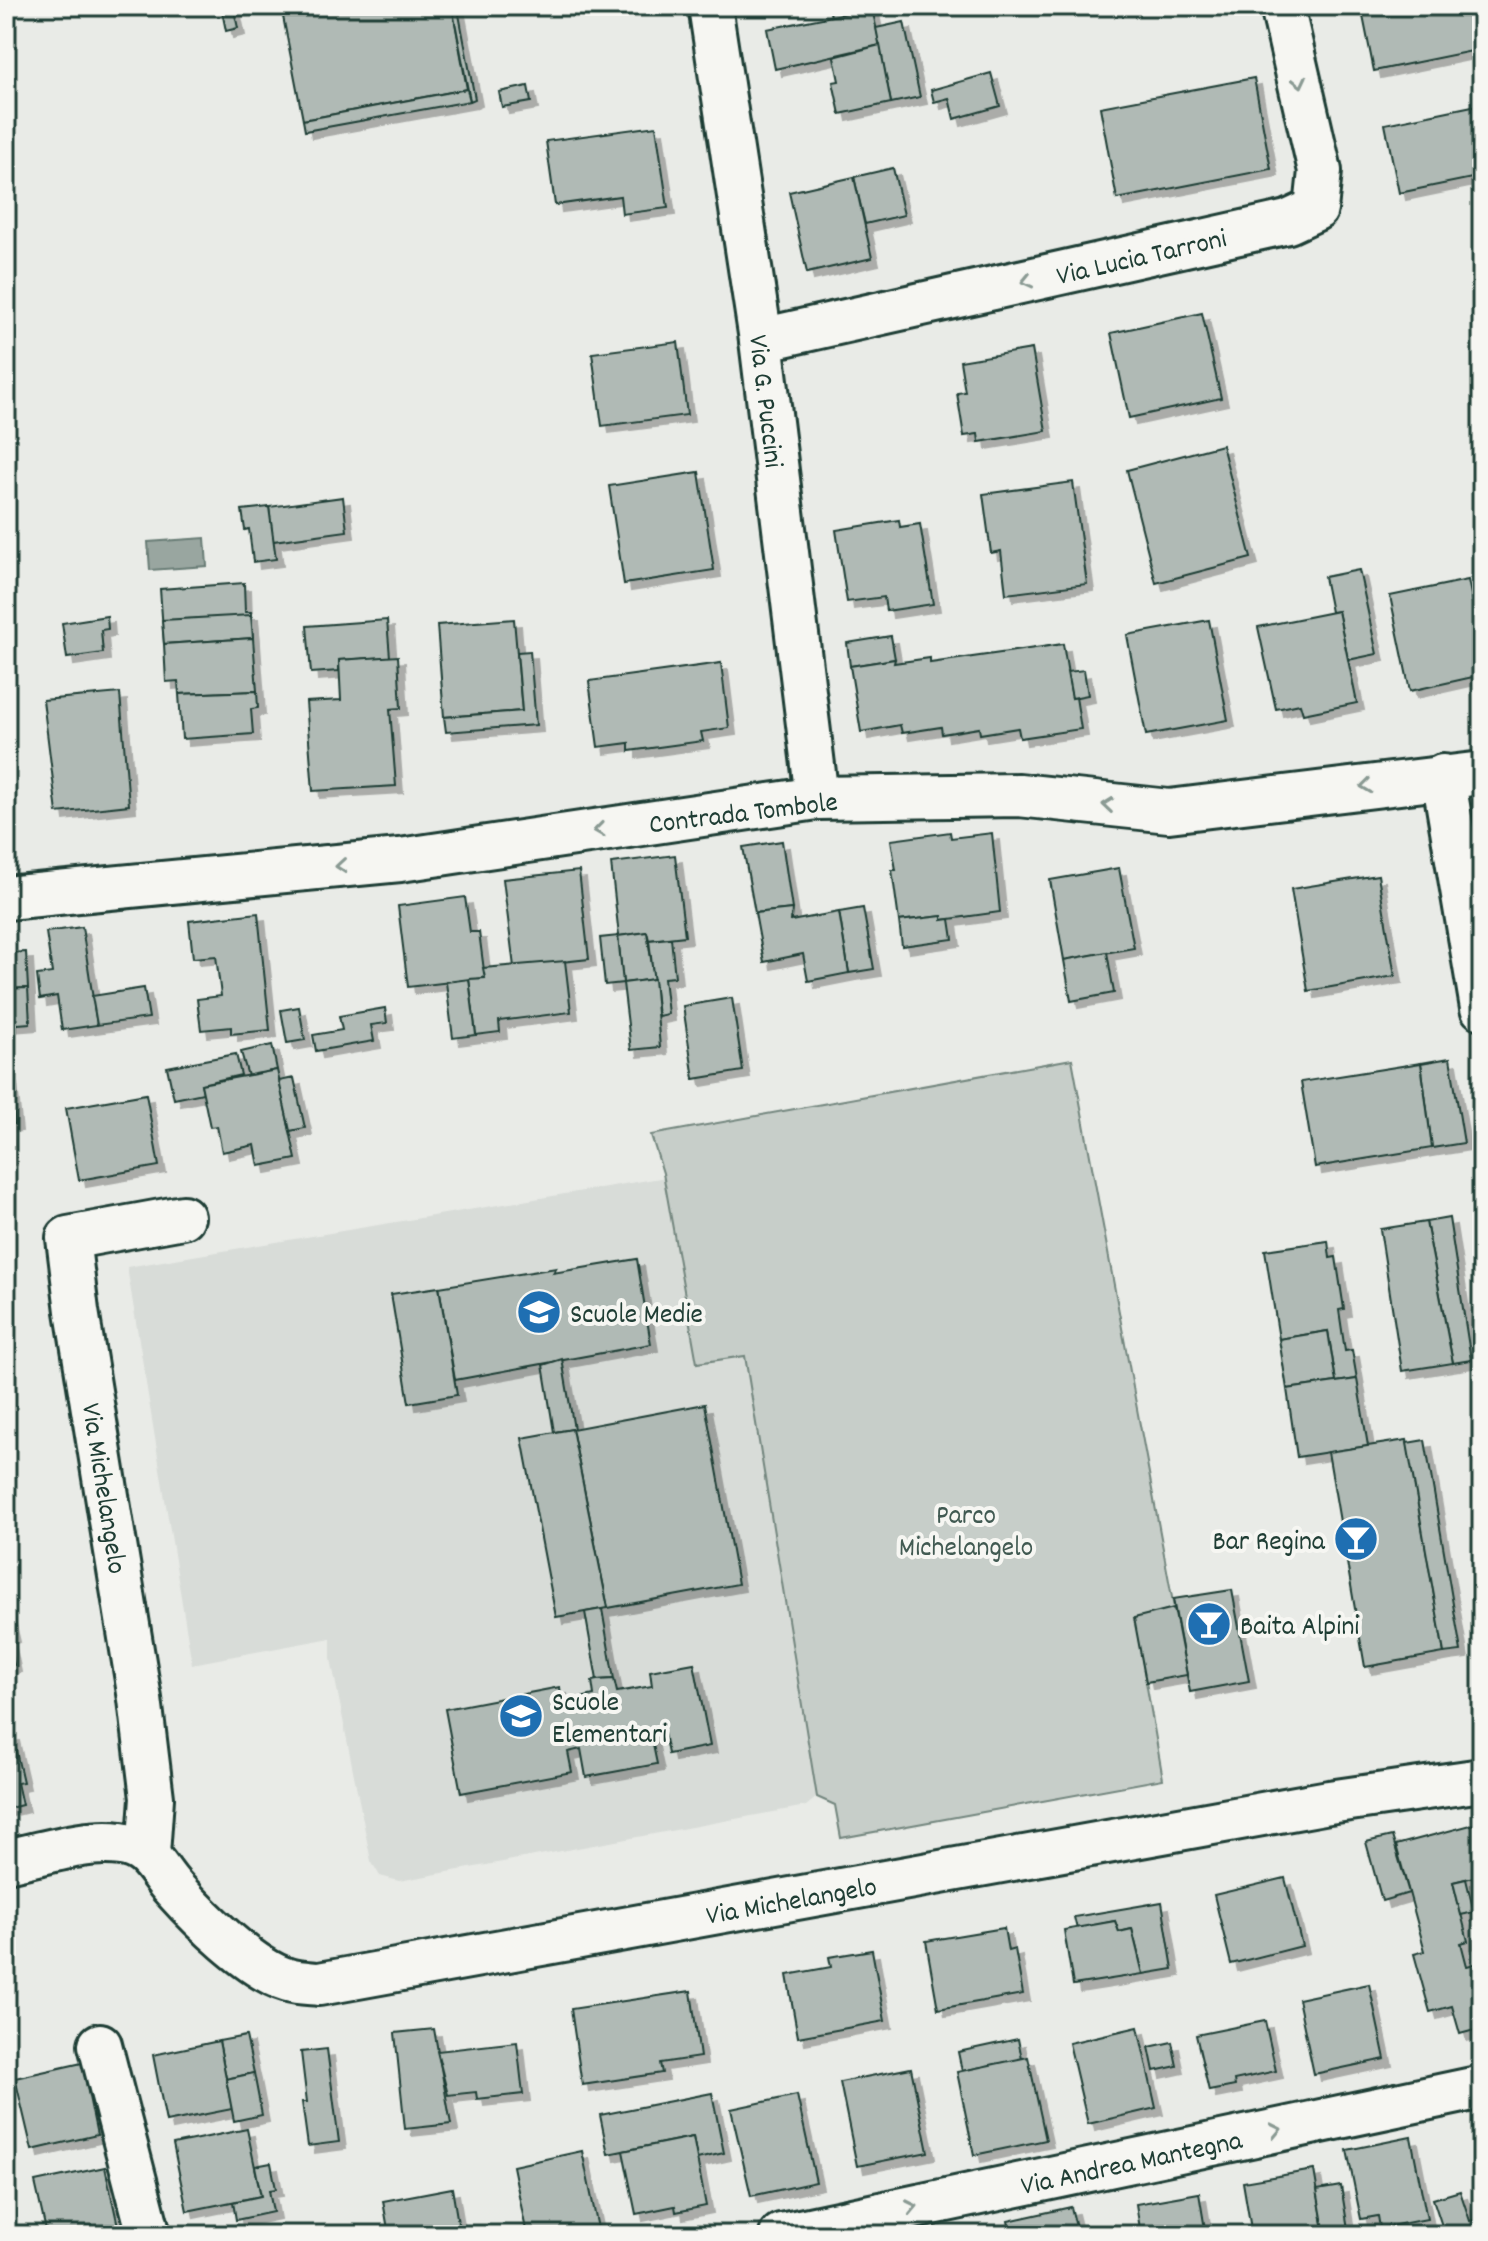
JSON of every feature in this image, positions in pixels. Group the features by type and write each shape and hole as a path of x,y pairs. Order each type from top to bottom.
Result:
{"street":[{"name":"Via G. Puccini","path":"710,6 761,340 817,798"},
{"name":"Via Lucia Tarroni","path":"761,340 1288,222 1316,209 1320,171 1282,6"},
{"name":"Contrada Tombole","path":"6,898 400,860 817,798 1019,795 1169,811 1463,775"},
{"path":"1463,775 1482,1008"},
{"name":"Via Michelangelo","path":"183,1217 68,1238 140,1699 152,1798 148,1854 172,1888 213,1927 259,1966 288,1980 319,1984 1329,1802 1482,1780"},
{"path":"6,1861 98,1842 124,1844 148,1854"},
{"path":"100,2045 149,2235"},
{"name":"Via Andrea Mantegna","path":"781,2235 1482,2087"}],"shaded area":[{"path":"205,538 207,566 150,570 148,542"},
{"path":"666,1177 697,1363 745,1355 817,1797 806,1806 399,1881 380,1876 371,1861 331,1659 331,1638 192,1664 127,1267"}],"green space":[{"name":"Parco Michelangelo","path":"1072,1059 1174,1608 1135,1619 1163,1779 841,1838 835,1805 817,1797 745,1356 697,1363 663,1173 651,1135"}],"building":[{"path":"221,6 251,6 234,10 238,28 226,31"},
{"path":"281,6 452,6 467,89 303,120"},
{"path":"452,6 458,6 475,99 470,101"},
{"path":"829,6 871,6 872,8 831,17"},
{"path":"1361,6 1482,6 1482,49 1374,71"},
{"path":"872,8 880,45 775,69 767,29"},
{"path":"904,22 920,97 891,103 876,28"},
{"path":"880,45 891,103 840,114 833,82 839,81 834,57"},
{"path":"991,73 1000,106 954,119 949,98 934,102 931,90"},
{"path":"1254,78 1271,169 1117,199 1100,107"},
{"path":"528,86 531,102 502,107 499,92"},
{"path":"467,89 470,101 305,131 303,120"},
{"path":"1482,104 1482,176 1399,193 1385,124"},
{"path":"656,126 668,208 622,214 620,196 555,205 546,141"},
{"path":"893,168 904,215 865,224 854,177"},
{"path":"854,177 872,258 807,273 789,192"},
{"path":"1202,313 1221,398 1129,418 1111,333"},
{"path":"678,342 687,415 602,426 592,353"},
{"path":"1032,349 1046,431 979,442 978,434 964,436 957,393 965,392 960,361"},
{"path":"1222,445 1251,558 1156,583 1127,470"},
{"path":"699,472 714,570 624,584 609,486"},
{"path":"1073,482 1087,584 1006,594 1001,551 991,553 983,494"},
{"path":"343,497 347,531 273,541 269,507"},
{"path":"269,507 276,559 253,562 249,529 245,530 242,510"},
{"path":"899,520 900,527 920,524 933,604 886,611 884,597 847,602 836,530"},
{"path":"1359,570 1377,654 1348,660 1338,611 1331,612 1324,577"},
{"path":"1468,580 1482,647 1482,675 1410,691 1390,596"},
{"path":"244,583 245,612 251,612 253,638 164,644 160,589"},
{"path":"1338,611 1357,703 1303,714 1300,704 1276,709 1258,627"},
{"path":"251,615 253,638 164,644 162,620"},
{"path":"107,616 108,629 101,630 103,653 67,658 62,623"},
{"path":"514,619 522,711 444,717 437,625"},
{"path":"387,620 390,657 339,660 339,671 311,673 307,626"},
{"path":"1209,620 1228,720 1146,735 1127,635"},
{"path":"891,636 895,659 850,666 847,643"},
{"path":"253,638 257,691 179,694 178,681 166,682 164,644"},
{"path":"1063,644 1081,729 1020,738 1018,728 980,734 979,728 942,734 941,727 902,733 900,725 861,732 850,666 895,659 894,663 930,658 930,663"},
{"path":"530,651 536,725 446,732 444,717 522,711 517,652"},
{"path":"398,656 401,708 390,709 396,786 313,791 306,702 341,700 339,660"},
{"path":"721,663 729,728 701,732 703,741 629,751 629,743 598,747 589,681"},
{"path":"1084,670 1088,695 1072,698 1067,672"},
{"path":"257,691 258,708 251,709 253,734 182,739 179,694"},
{"path":"120,693 129,805 57,813 43,700"},
{"path":"950,832 951,838 992,833 1000,912 942,920 942,916 899,921 891,840"},
{"path":"782,841 792,909 755,913 743,847"},
{"path":"675,855 685,936 649,940 647,932 619,936 611,863"},
{"path":"1119,868 1134,948 1064,960 1050,880"},
{"path":"579,871 589,959 514,967 503,879"},
{"path":"1378,875 1395,976 1308,991 1291,889"},
{"path":"465,897 470,932 479,932 485,978 408,987 398,906"},
{"path":"863,908 874,969 849,973 839,912"},
{"path":"792,909 791,921 839,912 849,973 808,981 803,954 764,962 755,913"},
{"path":"258,913 270,1030 231,1034 231,1027 201,1030 197,999 221,996 216,956 193,958 189,921"},
{"path":"942,916 942,920 950,919 953,939 902,946 899,921"},
{"path":"82,927 97,1025 62,1030 57,996 40,999 37,975 52,973 46,932"},
{"path":"647,932 654,979 623,983 618,936"},
{"path":"618,936 623,983 605,985 600,938"},
{"path":"671,938 675,977 664,978 668,1014 658,1016 649,940"},
{"path":"26,952 28,988 6,989 6,953"},
{"path":"1107,952 1114,993 1071,1001 1064,960"},
{"path":"565,961 571,1012 499,1021 500,1032 476,1035 469,979 485,978 483,968"},
{"path":"469,979 476,1035 453,1038 446,982"},
{"path":"654,979 660,1047 631,1050 623,983"},
{"path":"28,988 30,1023 6,1025 6,989"},
{"path":"144,988 149,1018 97,1025 92,996"},
{"path":"732,998 743,1071 694,1079 683,1006"},
{"path":"299,1007 305,1040 287,1043 281,1010"},
{"path":"385,1008 387,1023 371,1025 374,1041 316,1051 313,1035 342,1030 339,1016"},
{"path":"272,1045 277,1070 248,1076 241,1052"},
{"path":"236,1054 241,1075 201,1084 203,1093 174,1099 167,1067"},
{"path":"1450,1058 1464,1143 1432,1148 1421,1063"},
{"path":"1421,1063 1432,1148 1315,1167 1301,1082"},
{"path":"277,1070 296,1159 259,1166 255,1145 222,1152 217,1126 210,1127 201,1084"},
{"path":"10,1077 15,1124 7,1125 10,1158 6,1158 6,1078"},
{"path":"294,1078 305,1128 290,1131 279,1081"},
{"path":"146,1094 159,1166 79,1180 66,1108"},
{"path":"1449,1218 1471,1360 1453,1363 1426,1222"},
{"path":"1426,1222 1453,1363 1402,1371 1380,1229"},
{"path":"1328,1241 1330,1258 1336,1257 1344,1309 1339,1310 1345,1351 1352,1350 1357,1379 1336,1382 1328,1331 1279,1339 1265,1250"},
{"path":"637,1259 651,1344 455,1380 439,1287 556,1268 553,1273"},
{"path":"439,1287 457,1395 409,1403 391,1294"},
{"path":"1328,1331 1336,1382 1287,1389 1279,1339"},
{"path":"562,1359 574,1429 554,1432 543,1365"},
{"path":"1357,1379 1368,1446 1297,1457 1287,1389"},
{"path":"705,1404 738,1584 608,1608 572,1429"},
{"path":"572,1429 608,1608 556,1617 522,1438"},
{"path":"1407,1440 1444,1653 1365,1667 1328,1452"},
{"path":"1425,1440 1461,1651 1444,1653 1407,1443"},
{"path":"1232,1590 1249,1681 1190,1692 1173,1599"},
{"path":"6,1605 13,1635 8,1636 14,1665 6,1667"},
{"path":"1174,1608 1187,1675 1146,1682 1134,1618"},
{"path":"602,1609 614,1679 597,1680 585,1612"},
{"path":"694,1663 710,1746 668,1754 664,1733 651,1735 657,1764 586,1777 581,1749 568,1752 572,1772 461,1793 445,1709 560,1687 562,1702 594,1695 592,1681 597,1680 614,1679 617,1692 652,1686 650,1671"},
{"path":"12,1734 23,1782 17,1783 22,1805 6,1809 6,1736"},
{"path":"1482,1822 1482,1875 1453,1882 1468,1941 1461,1943 1467,1966 1482,1962 1482,2028 1460,2034 1452,2006 1430,2012 1414,1954 1425,1951 1396,1845"},
{"path":"1392,1836 1409,1893 1382,1901 1366,1842"},
{"path":"1285,1878 1302,1946 1231,1964 1214,1895"},
{"path":"1466,1879 1474,1912 1461,1915 1453,1882"},
{"path":"1162,1902 1173,1969 1143,1974 1132,1929 1119,1932 1115,1921 1077,1929 1074,1917"},
{"path":"1115,1921 1119,1932 1132,1929 1143,1974 1073,1985 1064,1930"},
{"path":"1004,1928 1008,1951 1015,1949 1023,1994 938,2009 926,1941"},
{"path":"872,1950 885,2021 798,2037 787,1975 831,1967 829,1957"},
{"path":"1369,1984 1385,2059 1314,2074 1298,1999"},
{"path":"691,1991 700,2057 660,2063 662,2073 582,2085 571,2009"},
{"path":"1265,2021 1276,2071 1234,2080 1235,2086 1209,2091 1196,2035"},
{"path":"1138,2027 1156,2108 1088,2124 1069,2043"},
{"path":"434,2029 451,2124 405,2129 395,2033"},
{"path":"246,2036 254,2073 226,2079 219,2041"},
{"path":"1018,2039 1022,2059 962,2071 958,2052"},
{"path":"219,2041 232,2109 166,2122 153,2055"},
{"path":"517,2042 523,2094 477,2099 476,2092 448,2095 437,2051"},
{"path":"1172,2042 1177,2066 1154,2071 1149,2047"},
{"path":"327,2049 339,2142 308,2146 302,2102 307,2102 301,2052"},
{"path":"1028,2057 1046,2140 974,2155 957,2072"},
{"path":"82,2063 97,2135 32,2150 15,2078"},
{"path":"911,2068 928,2152 857,2166 840,2082"},
{"path":"254,2073 262,2115 234,2121 226,2079"},
{"path":"712,2093 724,2153 697,2159 693,2137 608,2154 600,2115"},
{"path":"797,2095 816,2182 751,2196 731,2109"},
{"path":"247,2129 261,2196 187,2211 173,2144"},
{"path":"693,2137 706,2206 676,2212 675,2206 636,2214 623,2151"},
{"path":"1411,2137 1427,2219 1380,2228 1378,2216 1361,2219 1347,2150"},
{"path":"582,2151 599,2233 527,2235 513,2166"},
{"path":"271,2163 276,2189 269,2190 273,2212 236,2220 233,2202 261,2196 255,2166"},
{"path":"105,2167 120,2235 47,2235 35,2182"},
{"path":"1314,2170 1325,2235 1252,2235 1243,2182"},
{"path":"1341,2186 1349,2235 1325,2235 1317,2190"},
{"path":"452,2188 460,2235 389,2235 383,2201"},
{"path":"1460,2191 1470,2221 1482,2217 1482,2235 1445,2235 1433,2199"},
{"path":"1199,2193 1206,2235 1141,2235 1136,2204"},
{"path":"1071,2207 1078,2235 1011,2235 1008,2221"},
{"path":"265,2229 266,2235 240,2235"}],"place":[{"name":"Scuole Medie","path":"539,1312"},
{"name":"Bar Regina","path":"1356,1539"},
{"name":"Baita Alpini","path":"1209,1624"},
{"name":"Scuole Elementari","path":"521,1716"}]}
